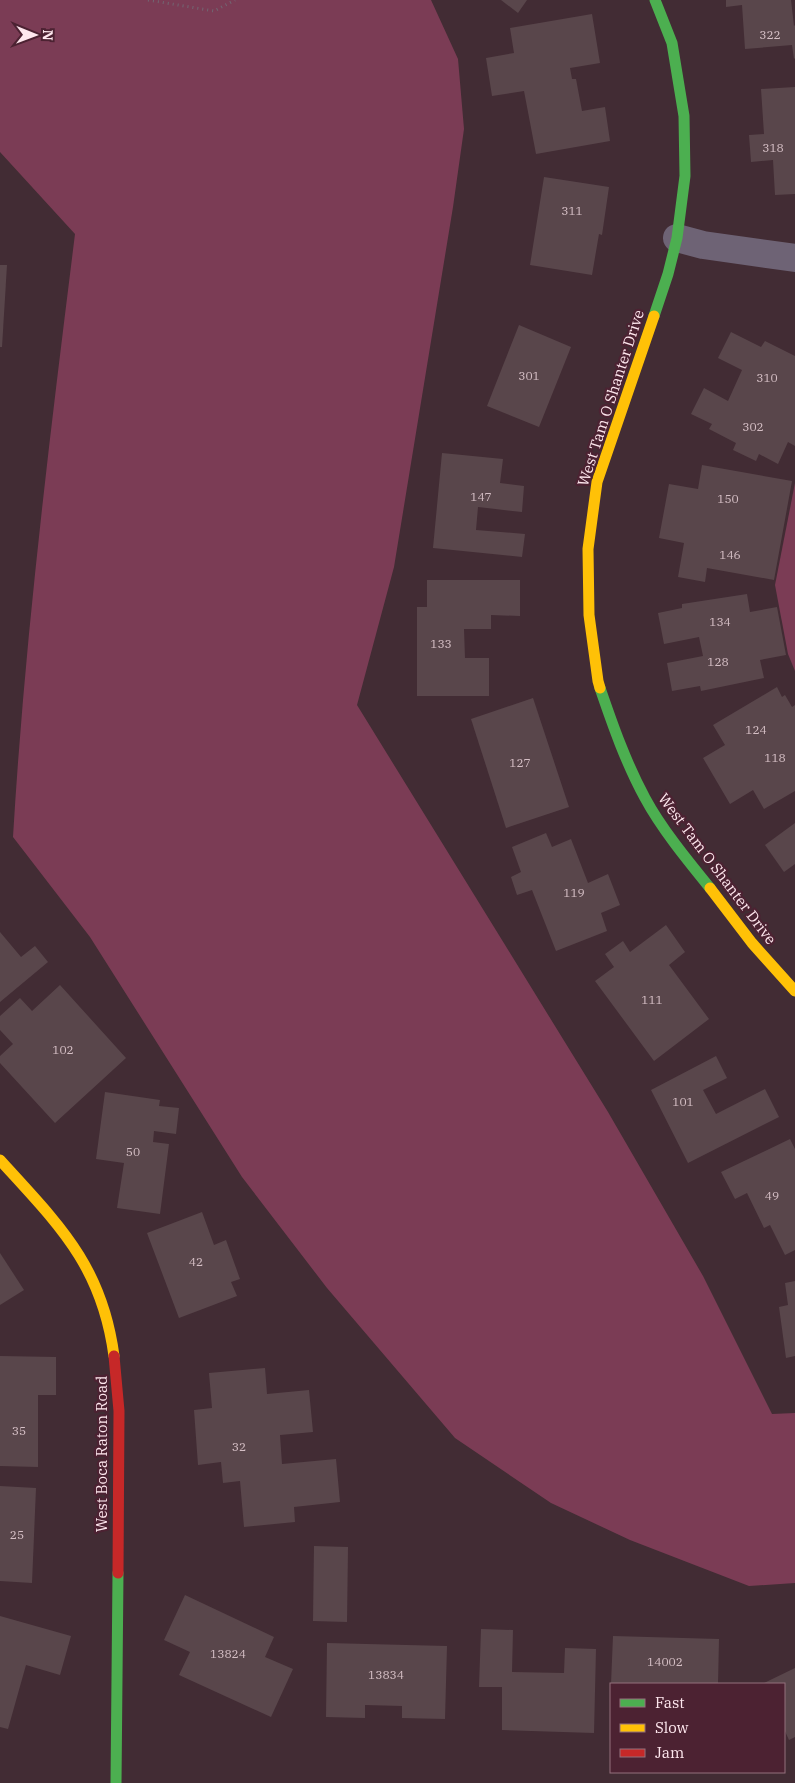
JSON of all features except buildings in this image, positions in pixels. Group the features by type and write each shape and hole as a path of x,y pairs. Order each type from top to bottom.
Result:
{"street":[{"name":"West Tam O Shanter Drive","path":"656,0 672,43 684,116 685,176 677,238 668,274 597,482 588,549 590,615 598,681 618,741 645,799 680,850 752,944 795,991"},
{"path":"677,238 703,245 795,258"},
{"name":"West Boca Raton Road","path":"0,1160 50,1215 82,1258 100,1296 117,1370 119,1411 116,1783"}],"path":[{"path":"148,0 214,11 235,0"}],"shaded area":[{"path":"0,0 431,0 458,59 464,129 394,567 357,705 608,1112 703,1276 772,1414 795,1413 795,1583 749,1586 630,1540 551,1503 455,1438 327,1288 242,1177 90,937 13,837 31,610 75,234 0,152"},
{"path":"795,483 795,671 788,654 775,585"}],"traffic: fast":[{"path":"654,316 668,274 677,238 685,176 684,116 672,43 655,0"},
{"path":"600,688 626,758 651,809 684,856 710,888"},
{"path":"116,1783 118,1573"}],"traffic: slow":[{"path":"600,688 589,615 588,549 597,482 654,316"},
{"path":"710,888 752,943 795,991"},
{"path":"0,1160 58,1226 88,1271 108,1324 114,1356"}],"traffic: jam":[{"path":"114,1356 119,1411 118,1573"}]}
